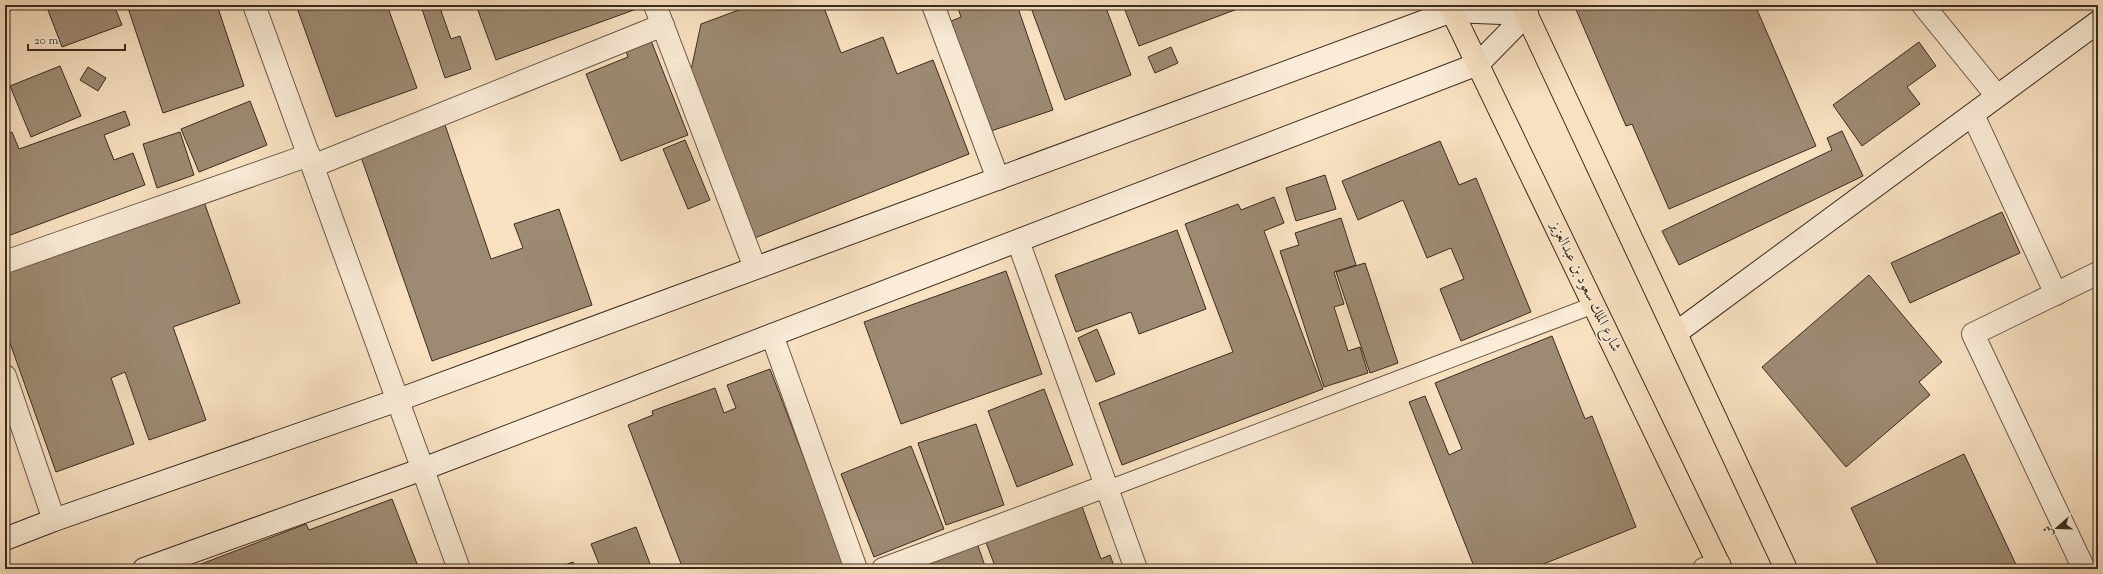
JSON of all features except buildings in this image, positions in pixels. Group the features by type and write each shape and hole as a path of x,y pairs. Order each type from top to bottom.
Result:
{"main road":[{"name":"شارع الملك سعود بن عبدالعزيز","path":"1451,8 1594,305 1714,567"},
{"path":"1524,9 1786,569"}],"street":[{"path":"254,5 459,569"},
{"path":"933,5 998,179"},
{"path":"1923,5 1997,96"},
{"path":"5,539 54,520 398,400 998,179 1451,8 1524,9"},
{"path":"144,569 423,469 1478,64 1524,9"},
{"path":"5,262 311,161 659,15 755,268"},
{"path":"1676,333 2098,22"},
{"path":"1973,115 2056,294"},
{"path":"1018,241 1136,569"},
{"path":"2084,569 1973,334 2098,273"},
{"path":"772,335 856,569"},
{"path":"5,376 54,520"},
{"path":"883,569 1107,488"}],"lane":[{"path":"1107,488 1594,305"}]}
